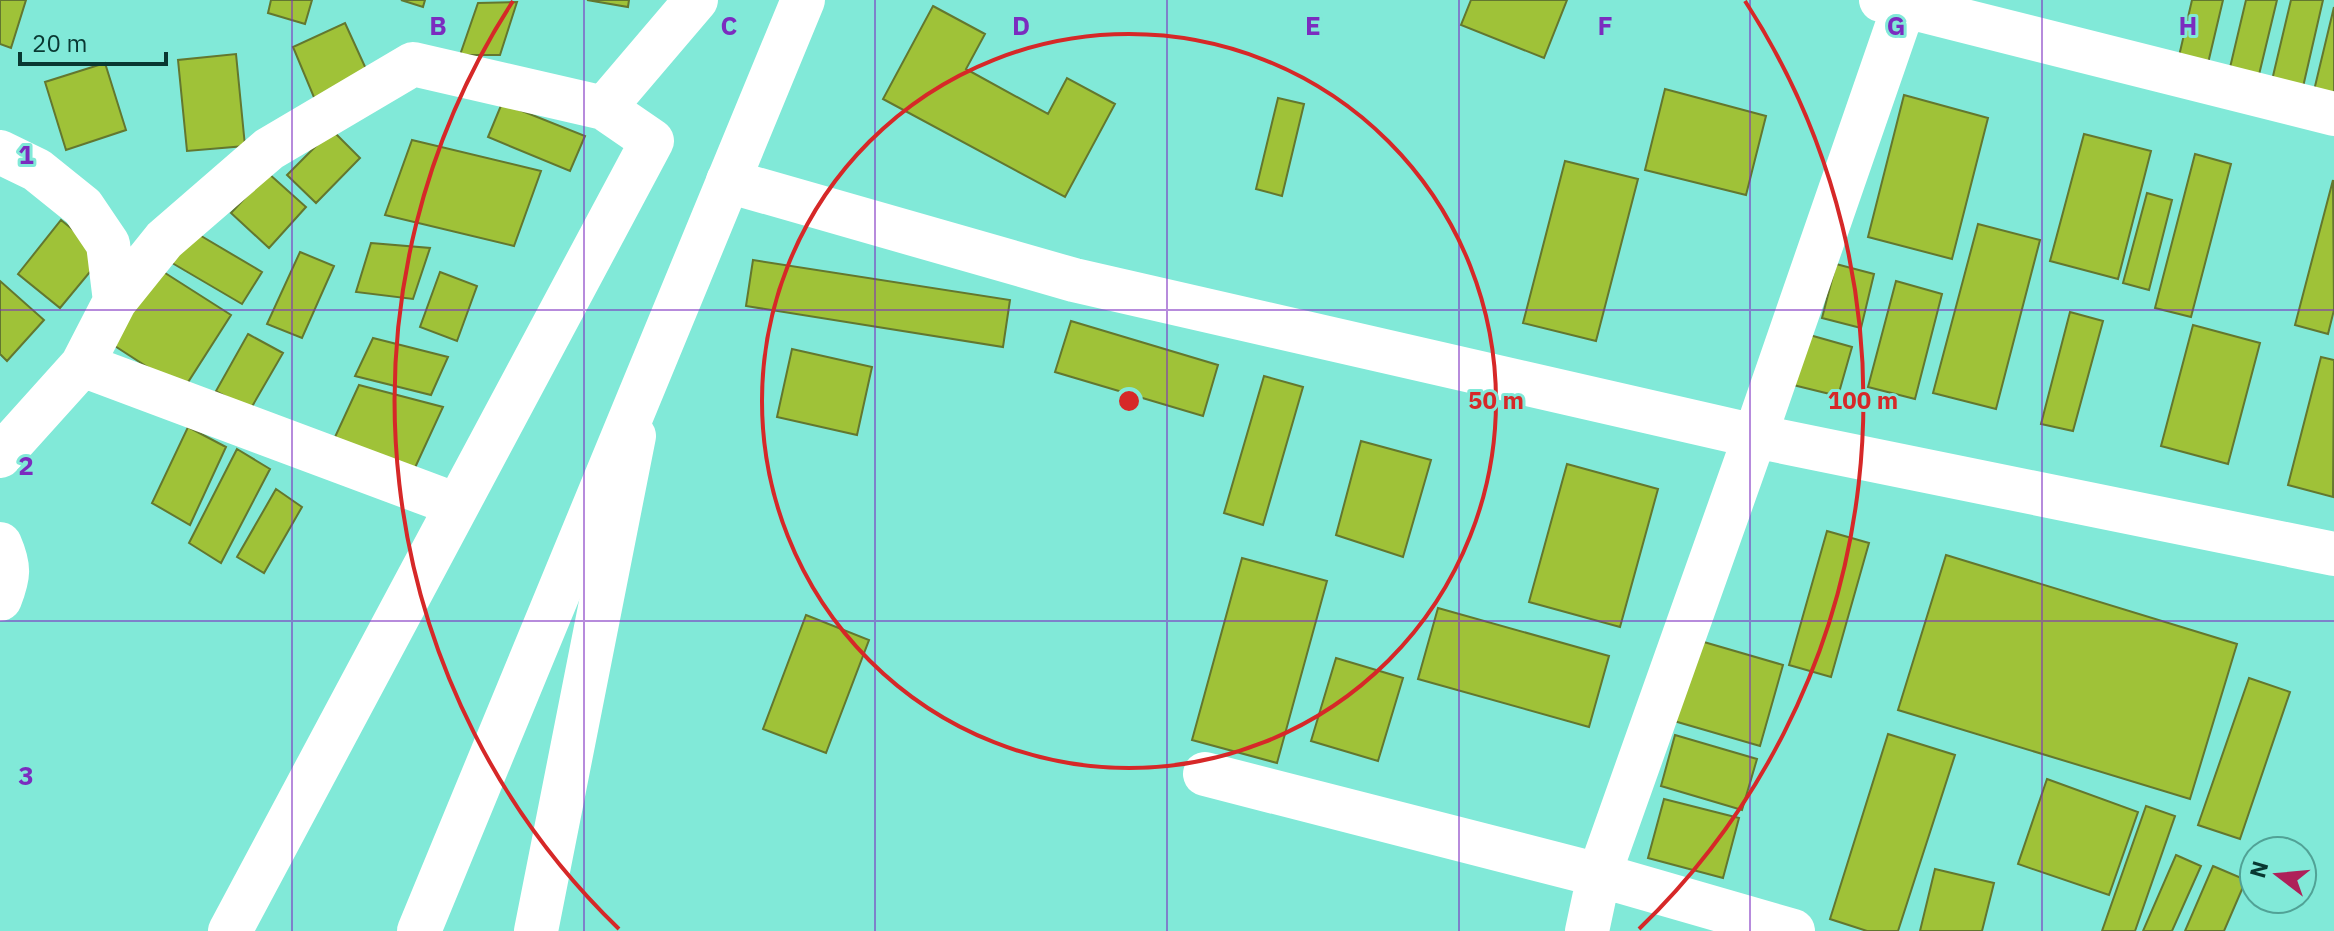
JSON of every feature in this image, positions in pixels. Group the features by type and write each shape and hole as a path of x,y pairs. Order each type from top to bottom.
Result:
{"street":[{"path":"604,108 696,0"},
{"path":"419,931 803,0"},
{"path":"1587,931 1599,875 1755,436 1897,2 2334,114"},
{"path":"0,456 82,365 115,301 164,240 269,149 413,64 604,108 652,141 230,931"},
{"path":"0,152 37,170 83,207 108,244 115,301"},
{"path":"728,181 1074,280 1755,436 2334,554"},
{"path":"82,365 457,505"},
{"path":"536,931 645,382"},
{"path":"0,544 7,560 8,579 0,599"},
{"path":"1205,774 1599,875 1793,931"}],"building":[{"path":"0,0 26,0 11,48 0,44"},
{"path":"271,0 312,0 305,24 268,13"},
{"path":"401,0 425,0 423,7"},
{"path":"587,0 629,0 628,7"},
{"path":"1471,0 1567,0 1544,58 1461,25"},
{"path":"2192,0 2223,0 2205,76 2176,69"},
{"path":"2246,0 2277,0 2257,83 2228,76"},
{"path":"2291,0 2323,0 2300,100 2269,93"},
{"path":"517,2 500,55 460,55 478,3"},
{"path":"933,6 985,34 966,69 1048,114 1067,78 1115,104 1065,197 883,99"},
{"path":"2334,7 2334,109 2311,103"},
{"path":"345,23 372,82 318,107 293,47"},
{"path":"236,54 245,146 187,151 178,60"},
{"path":"105,63 126,130 66,150 45,82"},
{"path":"1665,89 1766,116 1746,195 1645,170"},
{"path":"1904,95 1988,118 1952,259 1868,237"},
{"path":"1278,98 1304,104 1282,196 1256,189"},
{"path":"502,103 585,136 570,171 488,137"},
{"path":"332,130 360,158 316,203 287,175"},
{"path":"2084,134 2151,151 2118,279 2050,261"},
{"path":"412,140 541,171 514,246 385,215"},
{"path":"2195,154 2231,164 2191,317 2155,308"},
{"path":"1565,161 1638,179 1596,341 1523,323"},
{"path":"268,173 306,207 269,248 231,213"},
{"path":"2333,180 2334,310 2328,334 2295,325"},
{"path":"2147,193 2172,200 2149,290 2123,283"},
{"path":"61,220 104,255 60,308 18,274"},
{"path":"1978,224 2040,240 1996,409 1933,393"},
{"path":"186,227 262,272 242,304 167,260"},
{"path":"371,243 430,248 413,299 356,292"},
{"path":"300,252 334,266 302,338 267,324"},
{"path":"753,260 1010,300 1003,347 746,306"},
{"path":"151,264 231,315 183,390 104,339"},
{"path":"1836,264 1874,274 1861,328 1822,318"},
{"path":"440,272 477,286 457,341 420,327"},
{"path":"0,281 44,320 7,361 0,354"},
{"path":"1896,281 1942,294 1915,399 1868,387"},
{"path":"2070,312 2103,321 2073,431 2041,424"},
{"path":"1071,321 1218,365 1203,416 1055,372"},
{"path":"2193,325 2260,343 2228,464 2161,446"},
{"path":"1799,332 1852,347 1838,396 1785,383"},
{"path":"248,334 283,353 250,410 216,391"},
{"path":"373,338 448,357 431,395 355,376"},
{"path":"792,349 872,367 857,435 777,417"},
{"path":"2321,357 2334,360 2333,497 2288,485"},
{"path":"1264,376 1303,387 1263,525 1224,513"},
{"path":"359,385 443,407 413,472 329,450"},
{"path":"188,427 226,447 190,525 152,503"},
{"path":"1361,441 1431,460 1403,557 1336,535"},
{"path":"237,449 270,469 221,563 189,543"},
{"path":"1567,464 1658,489 1620,627 1529,602"},
{"path":"276,489 302,507 264,573 237,557"},
{"path":"1827,531 1869,543 1831,677 1789,665"},
{"path":"1946,555 2237,644 2190,799 1898,710"},
{"path":"1242,558 1327,581 1277,763 1192,740"},
{"path":"1438,608 1609,656 1589,727 1418,679"},
{"path":"806,615 869,640 826,753 763,729"},
{"path":"1697,640 1783,665 1760,746 1674,721"},
{"path":"1336,658 1403,678 1378,761 1311,741"},
{"path":"2249,678 2290,692 2241,835 2238,838 2198,825"},
{"path":"1888,734 1955,755 1898,931 1867,931 1830,919"},
{"path":"1675,735 1757,759 1742,810 1661,786"},
{"path":"2047,779 2138,812 2109,895 2018,864"},
{"path":"1664,799 1739,818 1723,878 1648,858"},
{"path":"2146,806 2175,816 2135,931 2102,931"},
{"path":"2176,855 2201,866 2172,931 2143,931"},
{"path":"2213,866 2238,877 2238,899 2224,931 2185,931"},
{"path":"1935,869 1994,883 1982,931 1920,931"}]}
